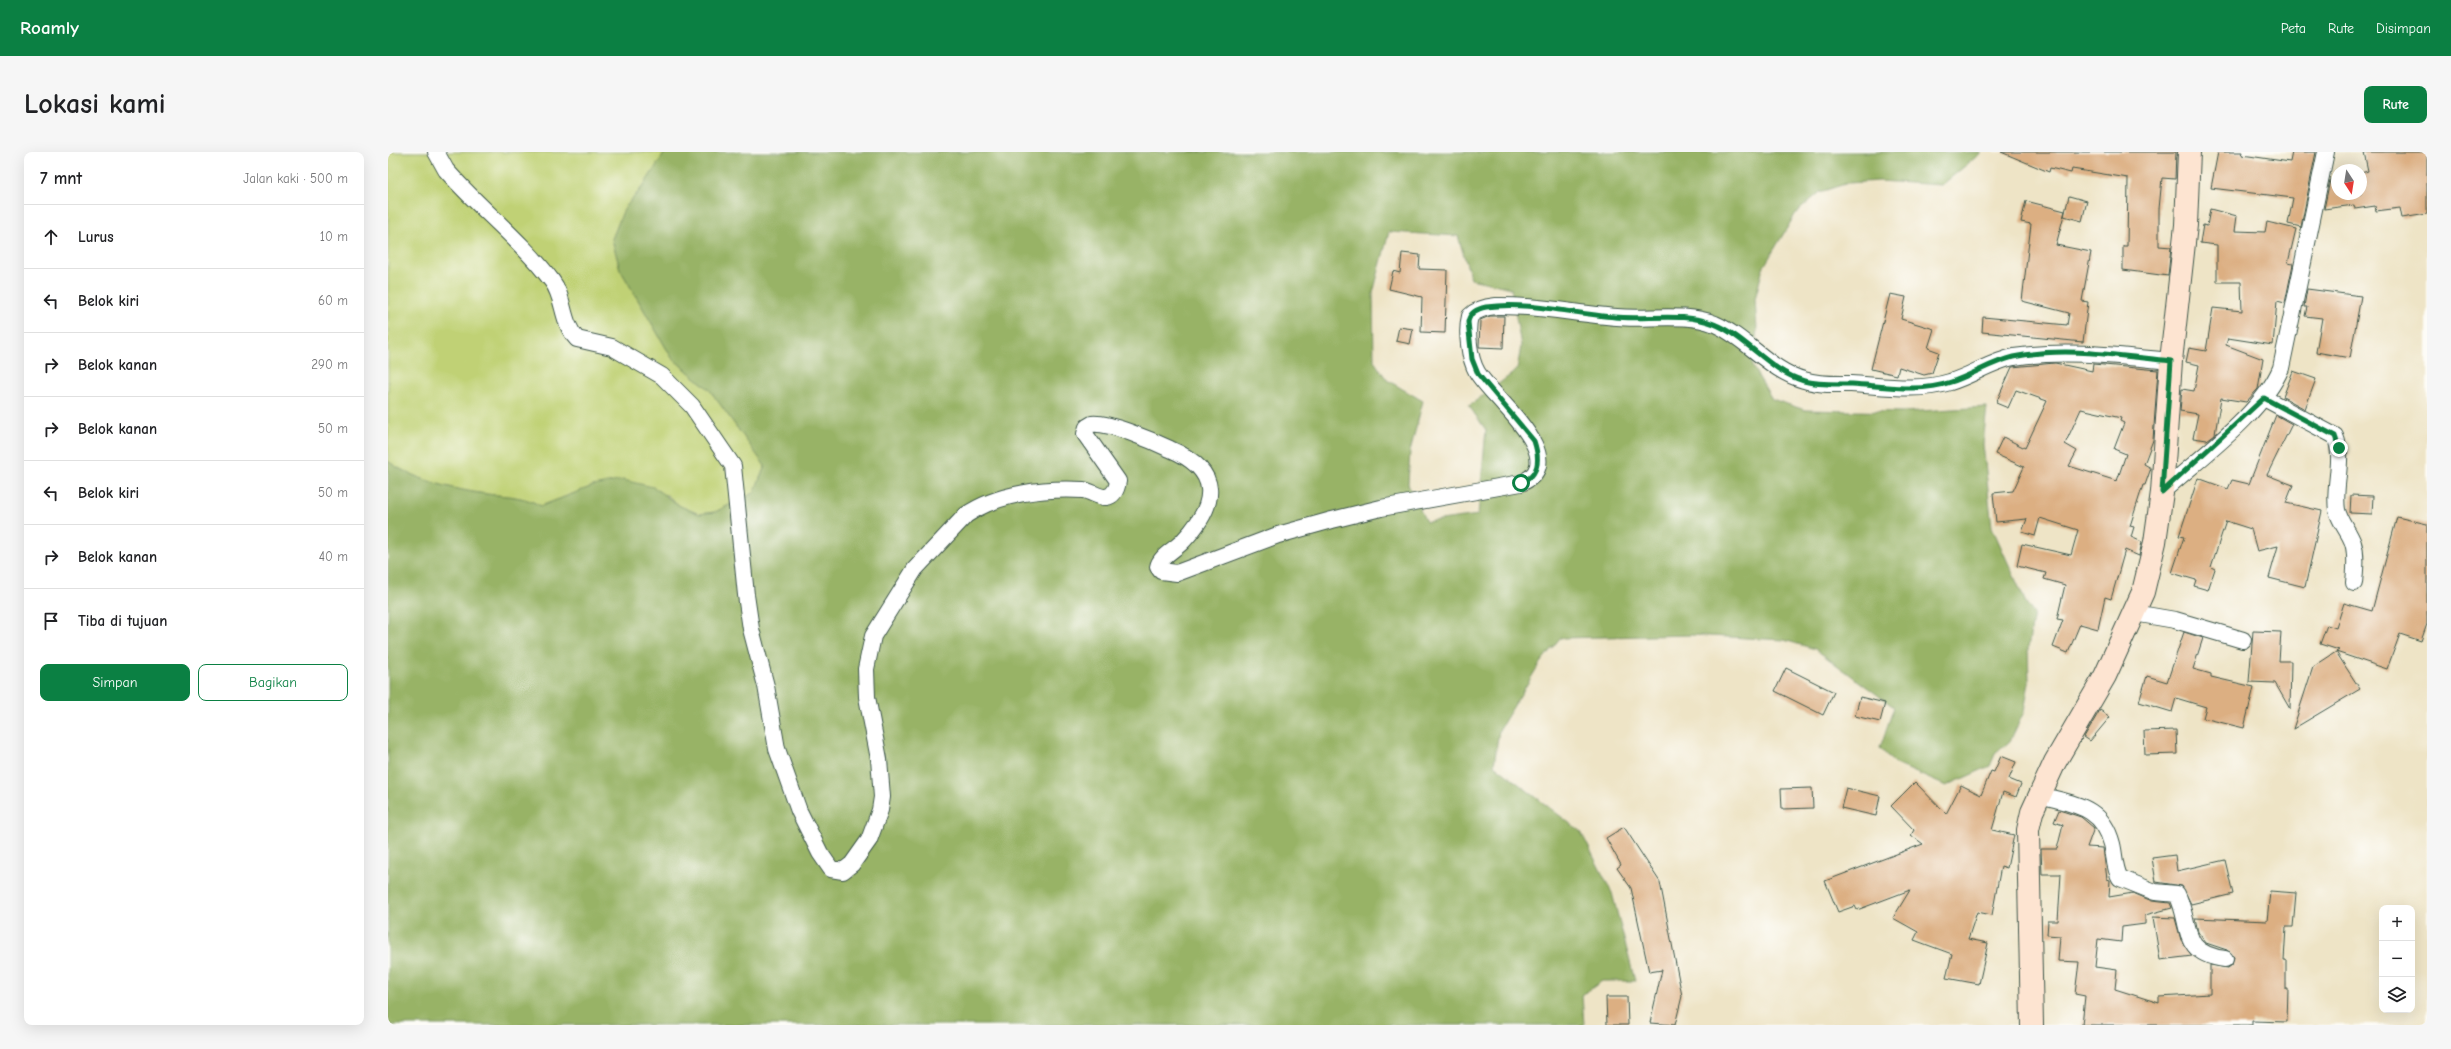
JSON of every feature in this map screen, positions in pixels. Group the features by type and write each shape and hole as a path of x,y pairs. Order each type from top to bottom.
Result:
{"main road":[{"path":"2032,1025 2031,928 2027,845 2032,812 2075,725 2105,676 2134,613 2143,592 2155,542 2162,492 2171,361 2186,225 2189,152"}],"street":[{"path":"436,152 451,176 537,262 554,282 560,296 566,322 577,339 612,347 662,376 692,406 729,457 733,466 736,485 739,545 751,629 766,686 777,749 799,811 820,853 828,866 839,871 848,868 869,840 876,825 881,804 879,759 867,697 866,669 873,636 915,569 966,515 976,508 994,500 1041,492 1078,490 1103,497 1112,494 1118,481 1085,434 1087,427 1092,424 1108,427 1154,442 1187,456 1203,473 1209,487 1209,506 1184,541 1160,561 1158,567 1160,571 1177,573 1278,535 1332,520 1381,508 1521,483 1532,478 1539,461 1534,441 1478,374 1472,359 1470,316 1475,311 1484,308 1519,306 1615,317 1690,318 1713,324 1730,332 1788,375 1806,381 1824,383 1917,388 1928,387 1950,382 2012,357 2046,353 2085,352 2171,361"},
{"path":"2162,492 2264,398 2281,368 2326,152"},
{"path":"2264,398 2335,436 2339,448 2337,509 2342,525 2353,543 2356,560 2354,583"},
{"path":"2134,613 2175,620 2243,640"},
{"path":"2040,794 2089,809 2096,814 2112,843 2120,878 2155,892 2176,894 2184,922 2196,948 2210,957 2225,959"}],"green space":[{"path":"388,152 663,152 664,154 644,185 624,209 612,239 620,269 672,358 709,389 765,466 754,493 715,512 699,514 680,506 667,495 593,486 541,506 526,499 479,493 444,486 407,473 388,461"},
{"path":"663,152 1982,152 1942,185 1879,181 1848,183 1820,192 1796,213 1763,268 1755,299 1757,330 1752,366 1772,399 1805,410 1903,412 1987,407 1983,444 1992,527 2026,603 2034,614 2028,647 2029,682 2024,712 2010,741 1995,754 1990,766 1946,786 1894,763 1880,748 1894,707 1815,649 1784,640 1691,635 1560,638 1540,663 1499,730 1494,765 1581,832 1612,893 1635,981 1602,981 1582,995 1584,1025 388,1025 388,461 407,473 444,486 479,493 526,499 541,506 593,486 623,480 653,487 680,506 699,514 715,512 754,493 765,466 709,389 672,358 620,269 612,239 624,209 644,185 664,154","holes":["1389,232 1458,236 1471,279 1511,288 1521,346 1517,370 1469,406 1486,430 1478,515 1426,522 1408,484 1410,451 1423,401 1387,380 1374,361 1373,293"]}],"building":[{"path":"2001,152 2176,152 2175,179 2162,178 2159,209 2159,246 2171,247 2168,276 2123,270 2123,246 2127,246 2128,178 2072,169 2071,173 2050,168 2049,172"},
{"path":"2218,152 2243,152 2242,155 2290,162 2292,152 2316,152 2301,227 2288,224 2293,198 2211,188"},
{"path":"2364,152 2427,152 2427,214 2402,218 2400,208 2376,211 2375,206 2355,209 2354,205 2324,209 2330,180 2331,200 2367,200 2368,171"},
{"path":"2069,196 2087,201 2082,221 2064,216"},
{"path":"2026,201 2065,211 2056,245 2091,252 2082,301 2088,302 2083,342 1982,332 1983,317 2067,325 2069,313 2022,301 2031,224 2021,222"},
{"path":"2210,209 2237,216 2235,231 2265,232 2267,222 2296,229 2288,263 2293,264 2285,303 2277,301 2273,345 2228,338 2226,345 2263,359 2258,389 2246,402 2221,398 2215,434 2207,440 2193,438 2198,414 2180,411 2182,389 2194,391 2199,365 2186,362 2189,348 2206,351 2213,308 2242,311 2241,282 2217,282 2217,245 2200,243 2203,225 2207,226"},
{"path":"1402,253 1420,255 1419,269 1447,270 1445,333 1421,332 1422,297 1389,289 1393,271 1400,273"},
{"path":"2307,289 2361,296 2350,358 2316,352 2322,318 2305,316 2307,307 2304,307"},
{"path":"1890,294 1906,297 1901,319 1934,329 1928,348 1939,352 1932,373 1924,375 1899,367 1897,375 1871,369"},
{"path":"1490,316 1504,316 1503,348 1479,347 1480,320"},
{"path":"1399,327 1413,329 1410,344 1396,341"},
{"path":"2055,363 2092,371 2093,364 2158,370 2153,440 2144,464 2151,468 2145,485 2143,485 2130,526 2134,527 2131,537 2142,542 2139,556 2125,550 2111,599 2105,597 2098,629 2080,624 2068,653 2053,647 2063,620 2057,619 2065,585 2044,579 2046,573 2017,566 2022,544 2071,555 2078,530 2040,518 2035,536 2022,532 2027,519 1996,522 1993,493 2013,491 2024,467 1995,454 2003,437 2025,448 2047,401 2016,390 2008,408 1996,403 2012,367","holes":["2081,409 2121,418 2120,421 2124,423 2114,449 2126,454 2117,481 2069,466 2077,451 2065,444"]},
{"path":"2293,371 2316,379 2305,409 2283,397"},
{"path":"2276,415 2292,424 2267,475 2293,485 2286,503 2322,511 2305,587 2269,578 2278,546 2257,551 2251,529 2226,521 2211,567 2215,569 2208,590 2194,586 2196,580 2172,573 2184,537 2179,536 2198,478 2228,489 2232,480 2249,484"},
{"path":"2351,495 2373,496 2372,514 2350,513"},
{"path":"2397,517 2427,524 2427,624 2421,641 2400,634 2387,669 2336,652 2360,689 2293,729 2313,667 2339,650 2320,644 2327,625 2336,628 2344,603 2372,611"},
{"path":"2253,631 2281,632 2279,661 2291,661 2290,709 2275,683 2249,682"},
{"path":"2184,632 2203,638 2193,669 2211,674 2211,677 2254,687 2244,728 2203,718 2206,707 2176,698 2172,712 2139,702 2147,676 2167,682"},
{"path":"1786,668 1834,692 1823,715 1775,691"},
{"path":"1860,697 1885,703 1880,722 1855,716"},
{"path":"2100,710 2110,717 2090,741 2084,737"},
{"path":"2176,730 2177,754 2145,755 2144,731"},
{"path":"2001,756 2016,762 2009,779 2021,784 2016,797 2003,792 1992,830 2014,835 2007,868 2001,866 1992,915 1977,912 1968,939 1988,943 1979,984 1946,978 1952,954 1914,940 1918,932 1893,918 1910,890 1857,910 1855,906 1838,912 1825,881 1923,844 1911,835 1914,830 1891,806 1915,782 1946,814 1961,785 1981,795 1991,771 1994,772"},
{"path":"1812,788 1813,808 1782,809 1781,789"},
{"path":"1846,788 1880,796 1876,816 1841,808"},
{"path":"2059,810 2081,817 2094,828 2087,847 2103,848 2107,879 2110,880 2109,897 2133,893 2152,901 2170,903 2172,908 2145,915 2145,924 2122,927 2121,942 2098,939 2095,967 2117,970 2115,989 2159,1003 2159,997 2210,994 2210,965 2228,968 2232,965 2234,957 2227,950 2206,943 2198,932 2195,918 2267,921 2270,891 2296,893 2293,927 2286,927 2284,960 2286,960 2286,989 2288,989 2287,1022 2252,1021 2252,1025 2082,1025 2085,996 2075,994 2079,962 2058,961 2060,936 2047,935 2048,921 2058,921 2061,874 2042,874 2041,849 2057,849 2063,825 2054,822"},
{"path":"1624,827 1660,882 1682,996 1675,1025 1650,1023 1662,970 1649,972 1631,888 1617,868 1621,865 1606,838"},
{"path":"2175,855 2177,871 2225,860 2233,894 2191,904 2182,886 2156,882 2152,858"},
{"path":"2153,917 2175,918 2181,940 2192,956 2160,960"},
{"path":"1606,997 1627,997 1628,1025 1607,1025"}],"route":[{"path":"1521,483 1532,478 1537,468 1539,461 1534,441 1478,374 1472,359 1468,322 1470,316 1475,311 1495,306 1519,306 1615,317 1650,319 1690,318 1713,324 1730,332 1788,375 1806,381 1824,383 1917,388 1934,386 1950,382 2012,357 2046,353 2085,352 2171,361 2162,492 2238,424 2264,398 2335,436 2339,448"}]}
